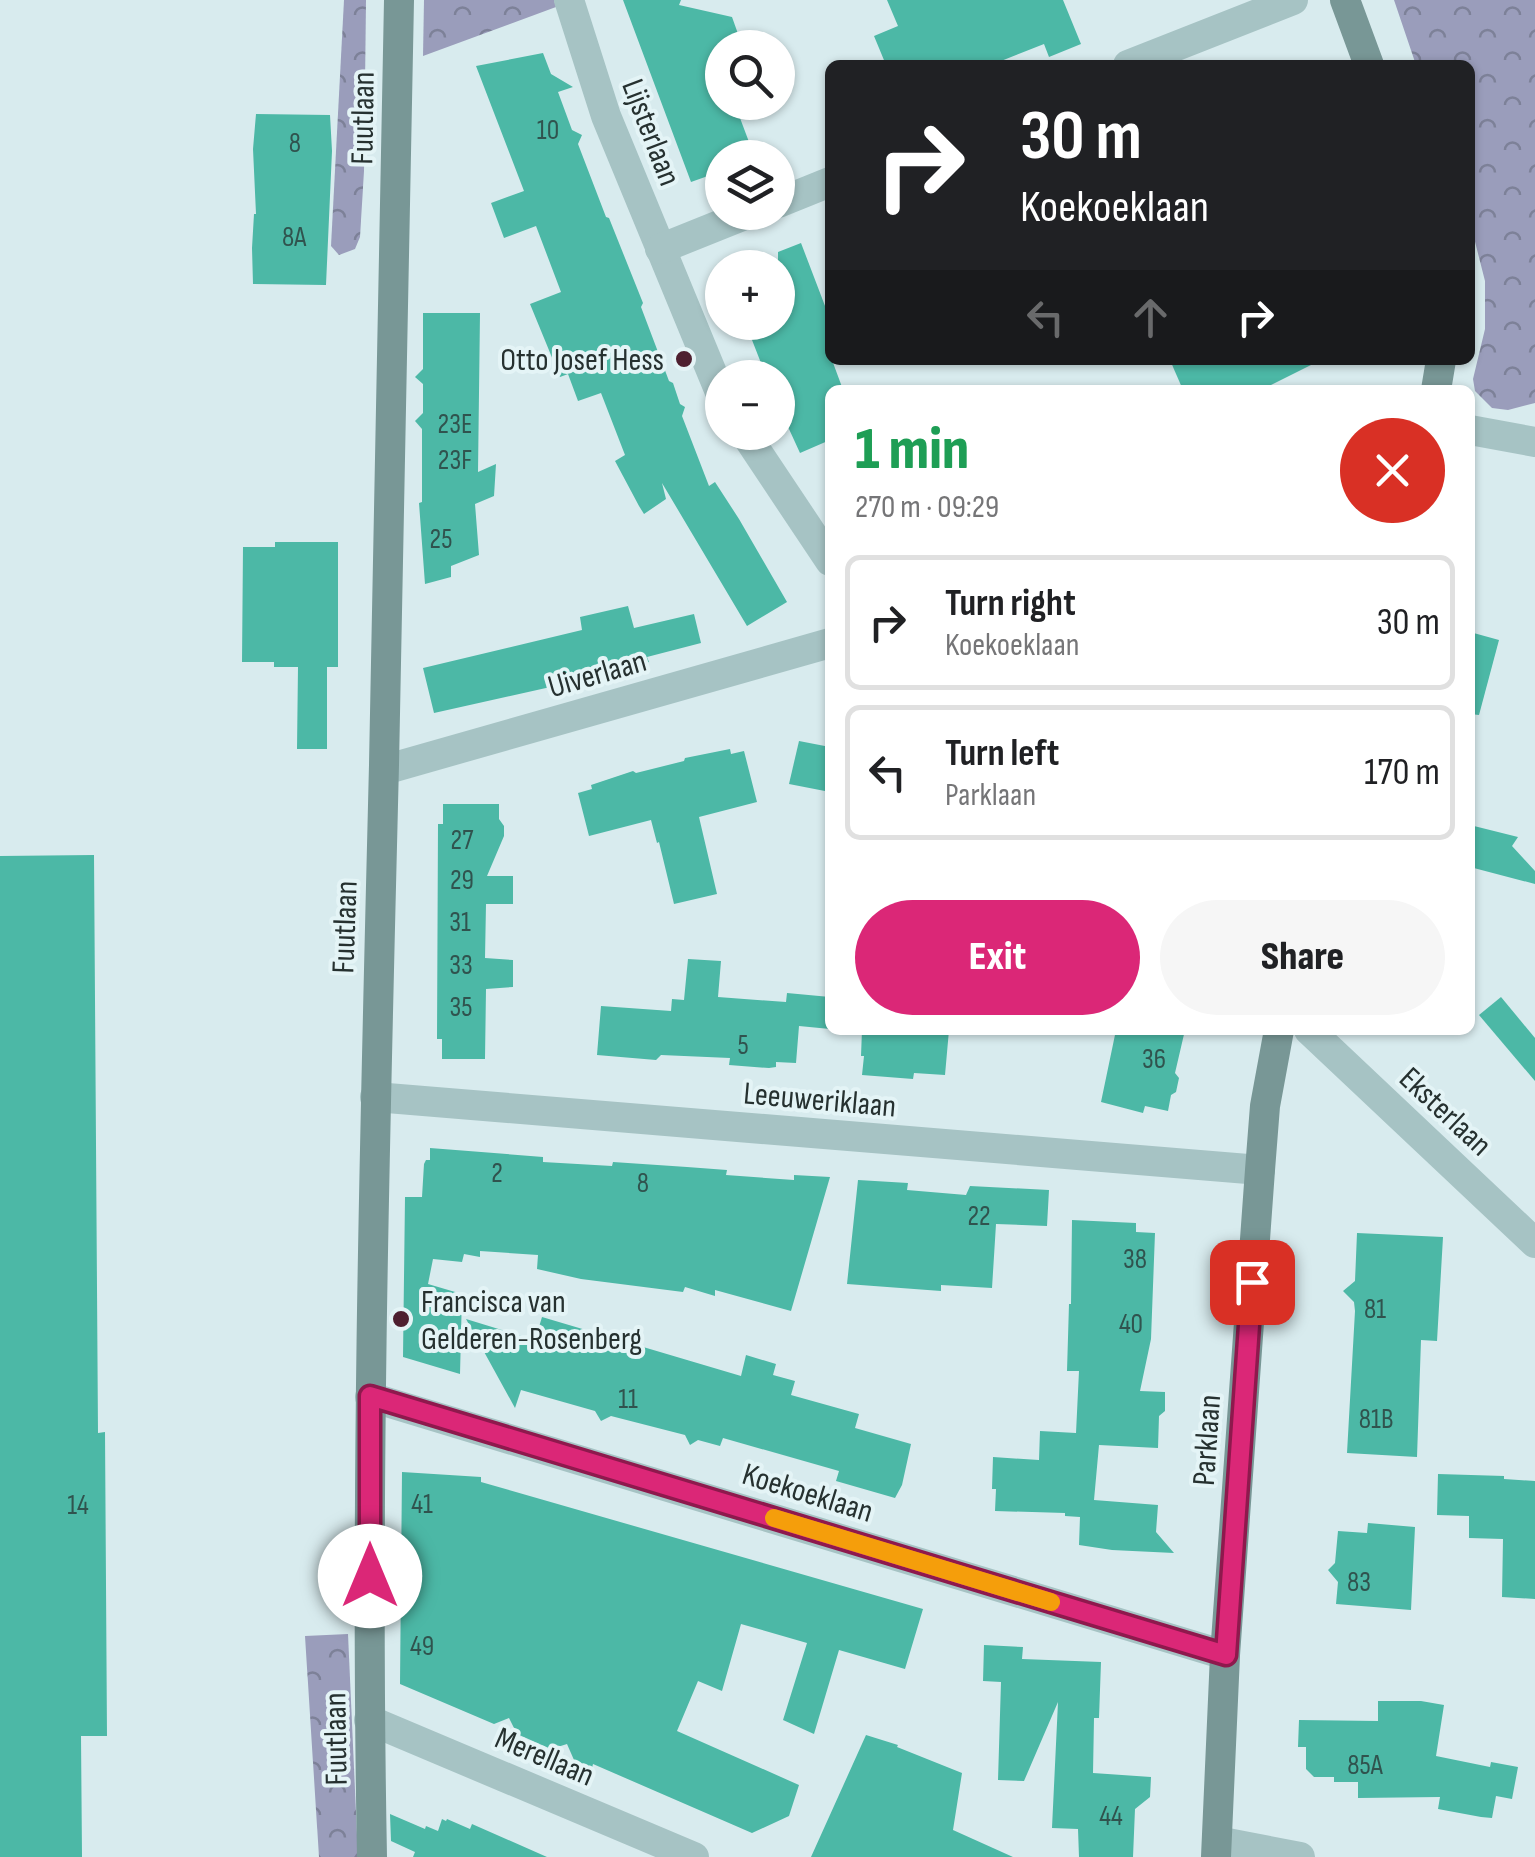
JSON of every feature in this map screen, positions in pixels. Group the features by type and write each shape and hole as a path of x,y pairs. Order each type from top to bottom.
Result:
{"street":[{"name":"Fuutlaan","path":"372,1857 369,1720 374,1097 399,0"},
{"name":"Lijsterlaan","path":"569,0 606,116 706,360"},
{"path":"1141,60 1293,0"},
{"path":"1346,0 1368,60"},
{"path":"795,195 825,184"},
{"path":"660,249 707,230"},
{"path":"1475,431 1535,443"},
{"path":"756,450 825,554"},
{"name":"Uiverlaan","path":"384,770 825,644"},
{"name":"Parklaan","path":"1217,1849 1226,1655 1260,1170 1265,1106 1278,1035"},
{"name":"Eksterlaan","path":"1315,1035 1535,1243"},
{"name":"Leeuweriklaan","path":"374,1097 1260,1170"},
{"name":"Koekoeklaan","path":"370,1396 1226,1655"},
{"name":"Merellaan","path":"369,1720 694,1857"},
{"path":"1217,1849 1300,1857"}],"green space":[{"path":"344,0 366,0 364,171 360,237 355,249 339,255 331,246"},
{"path":"424,0 554,0 556,7 423,56"},
{"path":"1394,0 1535,0 1535,403 1508,410 1492,408 1475,391 1473,379 1485,329 1485,281 1475,242 1475,60 1414,60"},
{"path":"348,1634 358,1857 319,1857 305,1636"}],"building":[{"path":"623,0 681,0 679,5 732,17 737,30 705,30 705,120 741,120 748,140 705,140 705,177 691,182"},
{"path":"887,0 1063,0 1081,44 1049,57 1044,44 1004,60 884,60 874,36 898,26"},
{"path":"543,53 551,74 573,87 558,92 572,130 582,135 578,144 643,303 641,307 669,381 685,407 682,416 709,486 715,482 787,602 747,626 662,483 666,499 644,514 615,461 625,455 601,393 578,401 568,374 560,377 530,304 561,292 536,226 504,238 491,203 524,191 476,66"},
{"path":"256,114 330,115 326,285 253,284"},
{"path":"801,243 825,306 825,365 834,365 841,385 825,385 825,442 800,453 795,442 795,360 760,360 752,340 795,340 795,250 783,250"},
{"path":"423,313 480,313 478,472 496,464 494,496 475,504 479,555 451,566 451,577 425,584 419,503 422,429 415,421 423,413 423,384 415,377 423,369"},
{"path":"1172,365 1311,365 1271,385 1181,385"},
{"path":"275,542 338,542 338,667 327,667 327,749 297,749 298,667 242,662 243,547 275,547"},
{"path":"628,606 634,628 694,614 701,643 562,686 434,713 423,668 582,630 580,617"},
{"path":"1475,633 1499,640 1479,715 1475,715"},
{"path":"799,741 825,746 825,791 789,784"},
{"path":"730,749 731,754 744,751 757,802 699,817 717,894 674,904 651,820 589,836 578,793 633,771"},
{"path":"443,804 499,804 504,836 487,876 513,876 513,904 486,904 485,958 513,960 513,987 486,989 485,1059 442,1059 442,1039 437,1039 438,824 443,824"},
{"path":"1475,826 1518,837 1512,846 1535,871 1535,884 1475,868"},
{"path":"94,855 98,1433 105,1432 107,1736 81,1736 82,1857 0,1857 0,856"},
{"path":"688,959 721,961 718,997 786,1002 787,993 825,997 825,1029 799,1026 796,1063 776,1062 776,1067 769,1068 729,1065 730,1058 661,1055 656,1060 597,1055 601,1006 671,1011 672,999 684,1000"},
{"path":"1501,997 1535,1038 1535,1081 1479,1015"},
{"path":"862,1035 949,1035 945,1075 914,1073 913,1079 862,1075"},
{"path":"1115,1035 1184,1035 1175,1073 1179,1078 1168,1111 1145,1106 1143,1113 1101,1102"},
{"path":"430,1148 543,1157 543,1162 687,1167 727,1170 726,1175 794,1180 794,1175 830,1177 791,1311 715,1290 715,1296 685,1287 683,1292 581,1279 537,1269 538,1255 480,1251 480,1257 464,1254 462,1262 433,1259 428,1284 462,1294 460,1374 403,1357 405,1197 422,1197 424,1164 430,1160"},
{"path":"858,1180 908,1183 907,1190 966,1195 970,1186 1049,1190 1047,1226 996,1224 992,1288 941,1285 941,1291 847,1284"},
{"path":"1072,1220 1136,1223 1136,1232 1155,1233 1151,1339 1140,1391 1165,1392 1158,1448 1099,1445 1094,1500 1158,1505 1156,1532 1174,1553 1079,1545 1080,1517 1065,1513 995,1511 993,1457 1039,1460 1040,1431 1076,1433 1079,1371 1067,1371"},
{"path":"1357,1233 1443,1237 1437,1341 1421,1340 1417,1457 1347,1453 1355,1311 1354,1302 1343,1291 1355,1281"},
{"path":"542,1317 741,1376 746,1355 776,1364 773,1375 795,1381 791,1395 859,1414 855,1428 911,1444 902,1485 895,1498 836,1481 839,1471 723,1438 720,1446 698,1440 690,1445 685,1435 611,1416 601,1421 595,1411 521,1390 515,1408 466,1319 535,1340"},
{"path":"402,1472 481,1477 481,1482 923,1609 905,1669 839,1650 814,1734 783,1720 807,1643 741,1624 722,1691 698,1681 677,1731 799,1785 789,1816 752,1833 593,1764 592,1768 574,1760 567,1744 551,1749 517,1734 509,1718 494,1724 400,1684"},
{"path":"1438,1474 1535,1481 1535,1599 1502,1597 1503,1539 1469,1538 1469,1516 1437,1515"},
{"path":"1368,1523 1415,1527 1411,1610 1336,1604 1338,1582 1328,1570 1335,1563 1338,1531 1367,1533"},
{"path":"984,1645 1023,1647 1022,1659 1101,1662 1093,1773 1151,1777 1150,1797 1135,1809 1133,1857 1079,1857 1078,1829 1052,1828 1058,1702 1024,1781 998,1780 1001,1682 983,1681"},
{"path":"1378,1701 1444,1705 1436,1756 1490,1767 1491,1762 1518,1767 1512,1799 1496,1796 1492,1818 1481,1817 1438,1809 1440,1797 1358,1798 1358,1782 1314,1777 1306,1769 1306,1747 1298,1747 1299,1720 1378,1721"},
{"path":"866,1735 962,1773 953,1830 1013,1857 811,1857"},
{"path":"390,1814 438,1831 442,1819 470,1829 472,1824 547,1857 413,1857 415,1852 391,1841"}],"slow traffic":[{"path":"774,1518 1051,1602"}],"place":[{"name":"Otto Josef Hess","path":"684,359"},
{"name":"Francisca van Gelderen-Rosenberg","path":"401,1319"}],"route":[{"path":"370,1576 370,1396 1226,1655 1252,1282"}]}
